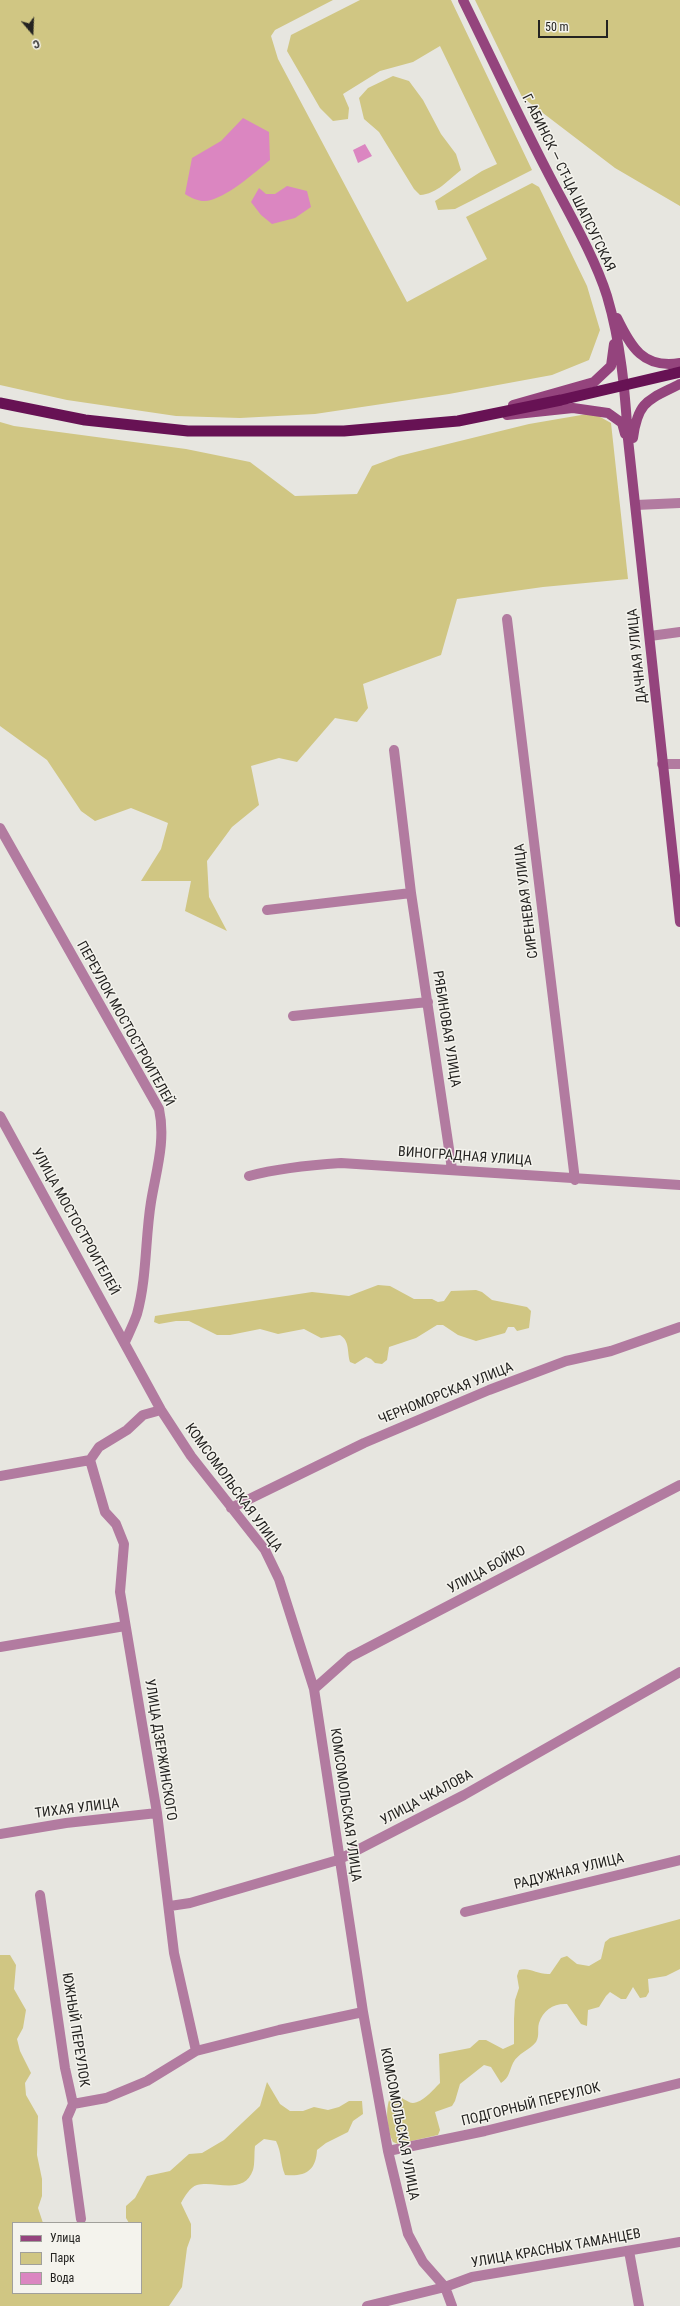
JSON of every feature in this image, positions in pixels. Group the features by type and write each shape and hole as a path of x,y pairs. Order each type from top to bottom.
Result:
{"highway":[{"path":"0,404 85,420 188,431 344,431 458,421 625,386 680,372"}],"main road":[{"name":"Г. АБИНСК — СТ-ЦА ШАПСУГСКАЯ","path":"463,0 546,171 577,228 606,295 617,336 625,386"},
{"path":"606,295 629,342 643,358 668,365 680,363"},
{"path":"458,421 594,382 611,366 615,349 606,295"},
{"path":"630,458 635,420 644,403 680,384"},
{"name":"ДАЧНАЯ УЛИЦА","path":"625,386 630,458 680,922"},
{"path":"458,421 574,408 608,413 622,423 630,458"}],"street":[{"path":"636,505 680,502"},
{"name":"СИРЕНЕВАЯ УЛИЦА","path":"507,619 575,1180"},
{"path":"650,636 680,632"},
{"name":"РЯБИНОВАЯ УЛИЦА","path":"394,750 411,893 452,1169"},
{"path":"662,764 680,764"},
{"name":"ПЕРЕУЛОК МОСТОСТРОИТЕЛЕЙ","path":"0,828 159,1109 162,1125 161,1146 150,1203 140,1296 136,1315 125,1342"},
{"path":"267,910 411,893"},
{"path":"293,1016 428,1002"},
{"name":"УЛИЦА МОСТОСТРОИТЕЛЕЙ","path":"0,1116 125,1342"},
{"name":"ВИНОГРАДНАЯ УЛИЦА","path":"248,1176 295,1166 341,1163 452,1169 575,1180 680,1185"},
{"name":"ЧЕРНОМОРСКАЯ УЛИЦА","path":"231,1508 364,1443 489,1390 566,1361 611,1350 680,1328"},
{"name":"КОМСОМОЛЬСКАЯ УЛИЦА","path":"125,1342 161,1410 191,1456 265,1550 279,1579 314,1689 338,1860 388,2150 408,2234 423,2262 445,2287 452,2306"},
{"path":"0,1476 90,1460 99,1447 127,1430 143,1415 161,1410"},
{"name":"УЛИЦА ДЗЕРЖИНСКОГО","path":"90,1460 105,1512 116,1524 124,1544 120,1592 157,1813 170,1906 174,1953 196,2051"},
{"name":"УЛИЦА БОЙКО","path":"314,1689 350,1657 680,1485"},
{"path":"0,1647 125,1626"},
{"name":"УЛИЦА ЧКАЛОВА","path":"170,1906 190,1903 338,1860 464,1796 680,1672"},
{"name":"ТИХАЯ УЛИЦА","path":"0,1834 66,1823 157,1813"},
{"name":"РАДУЖНАЯ УЛИЦА","path":"465,1912 680,1860"},
{"name":"ЮЖНЫЙ ПЕРЕУЛОК","path":"40,1895 66,2068 73,2104 106,2098 147,2081 196,2051 279,2030 363,2012"},
{"name":"ПОДГОРНЫЙ ПЕРЕУЛОК","path":"388,2150 485,2131 680,2083"},
{"path":"73,2104 67,2118 81,2219"},
{"name":"УЛИЦА КРАСНЫХ ТАМАНЦЕВ","path":"367,2306 445,2287 472,2277 680,2242"},
{"path":"629,2251 639,2306"}],"green space":[{"path":"0,0 333,0 275,30 271,36 278,59 407,302 487,259 466,217 532,183 539,187 587,286 600,330 589,360 552,375 449,394 315,414 240,418 176,416 67,400 0,385"},
{"path":"360,0 451,0 532,170 455,209 438,210 435,201 482,171 497,164 440,46 413,62 380,71 343,94 349,108 348,119 333,121 320,108 287,51 291,35"},
{"path":"475,0 680,0 680,206 615,168 522,97"},
{"path":"393,76 409,81 423,100 441,134 456,154 461,170 442,186 426,194 420,195 414,189 379,132 364,119 359,98 368,88"},
{"path":"593,413 611,423 628,579 543,587 457,599 441,655 363,684 368,708 357,722 335,718 297,762 279,758 251,766 259,805 232,827 207,861 209,897 227,931 185,911 191,881 141,881 161,849 168,823 131,808 95,821 81,811 47,760 0,726 0,422 14,426 186,449 250,462 295,496 357,494 372,466 399,456 529,424"},
{"path":"378,1285 390,1286 414,1299 432,1299 438,1302 444,1301 451,1291 476,1290 482,1292 492,1300 527,1307 531,1311 529,1328 517,1331 514,1327 508,1327 505,1333 476,1341 458,1335 443,1325 437,1325 416,1338 389,1347 387,1360 382,1364 375,1363 366,1357 355,1364 350,1362 347,1344 340,1335 321,1338 304,1329 278,1334 260,1329 230,1335 217,1335 189,1321 176,1321 159,1324 154,1322 155,1316 312,1292 349,1296"},
{"path":"680,1919 680,1969 666,1976 648,1979 649,1992 646,1997 640,1998 633,1987 626,1999 621,1999 610,1992 599,2007 588,2010 587,2026 581,2024 567,2004 553,2006 543,2014 541,2018 538,2026 538,2037 536,2042 515,2060 508,2076 504,2081 501,2083 491,2067 484,2065 460,2084 452,2106 435,2112 440,2130 438,2135 398,2144 393,2142 389,2131 387,2118 388,2105 392,2094 413,2103 426,2097 440,2083 439,2054 470,2048 479,2040 486,2040 503,2049 514,2044 515,2000 519,1988 517,1976 519,1970 523,1969 550,1974 561,1958 567,1956 577,1964 589,1966 601,1959 605,1942 610,1938"},
{"path":"0,1955 10,1955 16,1965 14,1989 26,2010 23,2028 17,2039 20,2051 31,2073 25,2083 26,2095 38,2116 37,2155 42,2179 42,2196 38,2208 43,2222 12,2222 12,2294 142,2294 142,2222 128,2222 126,2218 126,2206 135,2198 147,2176 170,2171 189,2154 202,2153 224,2140 260,2106 267,2082 280,2104 290,2111 303,2111 314,2107 328,2110 339,2107 349,2101 362,2101 363,2114 353,2121 348,2132 326,2143 317,2150 312,2168 304,2174 285,2175 276,2141 264,2139 255,2146 253,2170 249,2178 243,2183 236,2185 204,2184 194,2186 190,2190 181,2203 191,2224 191,2237 187,2248 182,2287 169,2306 0,2306"}],"water":[{"path":"243,118 269,132 270,160 242,183 219,197 208,201 201,201 185,194 192,158 221,141"},
{"path":"365,144 372,156 358,163 353,150"},
{"path":"287,186 307,191 311,207 295,218 272,224 261,215 251,202 259,188 266,194 275,194"}]}
